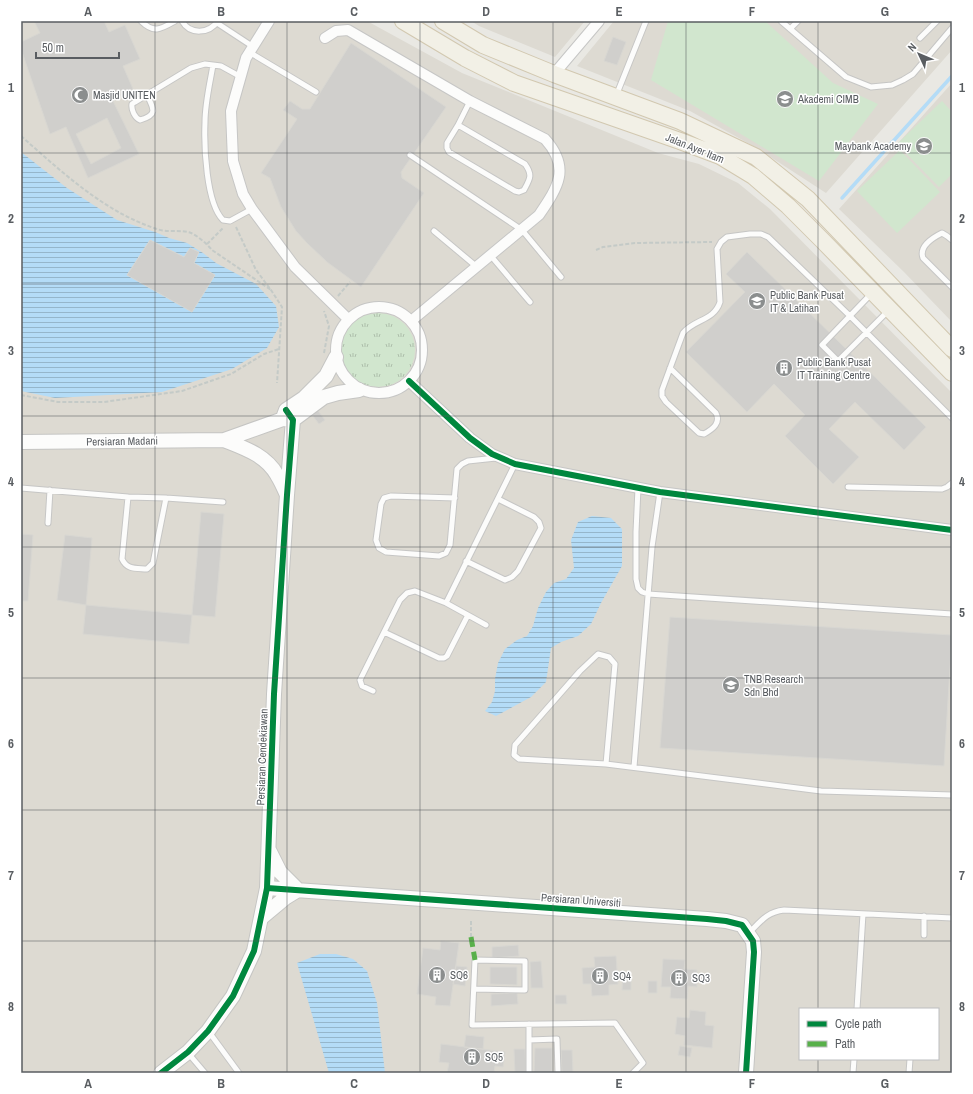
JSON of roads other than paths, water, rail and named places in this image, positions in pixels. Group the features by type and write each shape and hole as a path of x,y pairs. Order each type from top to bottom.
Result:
{"main road":[{"name":"Jalan Ayer Itam","path":"403,21 465,58 514,83 680,140 720,156 752,176 788,206 952,373"},
{"name":"Jalan Ayer Itam","path":"443,21 483,45 554,74 680,121 756,157 808,199 952,349"}],"street":[{"path":"269,21 246,58 231,111 233,161 243,194 252,210 295,267 348,319"},
{"path":"554,74 599,21"},
{"path":"325,38 336,31 348,30 470,101 545,139 553,148 559,161 559,180 552,196 539,215 411,321"},
{"path":"224,440 287,416 324,397 359,390 373,393 396,390 409,381 418,369 422,355 421,340 416,327 399,311 376,306 361,310 348,319 342,326 330,355 326,376 287,416"},
{"path":"330,355 344,376 359,390"},
{"path":"409,381 470,438 492,454 515,464 660,492 952,530"},
{"name":"Persiaran Cendekiawan","path":"161,1073 188,1052 208,1031 233,996 254,951 267,888 274,694 287,495 287,416"},
{"path":"224,440 250,450 264,460 277,474 287,495"},
{"name":"Persiaran Madani","path":"21,442 224,440"},
{"path":"261,918 285,898 298,890 280,872 268,847"},
{"name":"Persiaran Universiti","path":"267,888 726,921 742,925 748,934"},
{"path":"746,1073 754,952 752,941 748,934"}],"lane":[{"path":"141,21 147,27 155,30 164,28 175,21"},
{"path":"182,21 188,28 200,32 206,31 217,22 251,49 316,92"},
{"path":"615,97 646,21"},
{"path":"782,21 846,77 871,87 892,85 913,74 952,28"},
{"path":"790,29 798,21"},
{"path":"920,38 937,21"},
{"path":"147,95 154,112 140,120 137,119 132,108 132,104 191,68 205,64 221,66 240,77"},
{"path":"213,65 205,122 206,171 215,209 222,220 232,221 252,210"},
{"path":"458,125 525,164 530,171 530,178 524,190 519,192 514,191 450,152 447,148 447,143 470,101"},
{"path":"410,155 522,230 561,277"},
{"path":"434,231 477,267"},
{"path":"670,368 716,413 718,418 717,423 704,434 699,433 666,402 662,396 662,390 670,368 684,333 688,327 693,323 706,319 718,308 720,302 717,249 721,242 727,237 761,234 768,237 952,418"},
{"path":"952,240 948,236 942,234 935,236 922,249 921,254 923,258 952,287"},
{"path":"491,256 530,302"},
{"path":"874,292 822,345 838,361 890,309"},
{"path":"455,498 391,496 384,498 381,504 376,540 378,548 386,552 401,554 439,556 446,553 450,545 455,498 457,469 468,461 502,458"},
{"path":"446,603 515,464"},
{"path":"848,487 942,489 952,483"},
{"path":"21,488 128,497 223,502"},
{"path":"638,488 636,579 638,588 642,592 648,594 952,614"},
{"path":"48,523 50,490"},
{"path":"634,767 652,547 660,492"},
{"path":"128,497 122,559 128,568 147,569 153,563 166,498"},
{"path":"466,561 505,580 512,577 518,571 541,528 539,522 534,517 498,499"},
{"path":"373,691 362,686 360,680 400,600 407,593 415,590 446,603 486,625"},
{"path":"384,632 439,658 444,658 447,656 468,615"},
{"path":"606,764 615,664 609,657 598,654 580,671 515,745 514,755 519,759 606,764 821,791 952,795"},
{"path":"748,934 767,915 775,911 784,910 952,918"},
{"path":"857,1008 863,914"},
{"path":"924,916 924,935"},
{"path":"474,989 524,990 525,961 475,960 472,1025 615,1023 643,1063 634,1073"},
{"path":"529,1024 529,1073"},
{"path":"208,1031 239,1073"},
{"path":"529,1040 557,1040 558,1073"},
{"path":"188,1052 206,1073"},
{"path":"853,1073 854,1060"},
{"path":"909,1073 910,1060"}],"water":[{"path":"21,152 67,188 117,220 187,243 216,263 256,284 276,306 279,327 267,348 232,369 162,392 55,398 21,391"},
{"path":"592,516 611,518 622,529 622,566 591,624 578,636 561,642 551,648 546,682 531,697 496,716 485,711 492,702 495,691 495,679 498,663 505,649 517,640 527,636 533,626 538,608 546,592 554,583 566,579 574,568 571,540 578,522"},
{"path":"320,954 336,954 353,959 367,971 377,1003 385,1073 329,1073 297,963"}],"waterway":[{"path":"842,198 952,76"}],"place":[{"name":"Masjid UNITEN","path":"80,95"},
{"name":"Akademi CIMB","path":"785,99"},
{"name":"Maybank Academy","path":"924,146"},
{"name":"Public Bank Pusat IT & Latihan","path":"757,301"},
{"name":"Public Bank Pusat IT Training Centre","path":"784,368"},
{"name":"TNB Research Sdn Bhd","path":"731,685"},
{"name":"SQ6","path":"437,975"},
{"name":"SQ4","path":"600,976"},
{"name":"SQ3","path":"679,978"},
{"name":"SQ5","path":"472,1057"}]}
